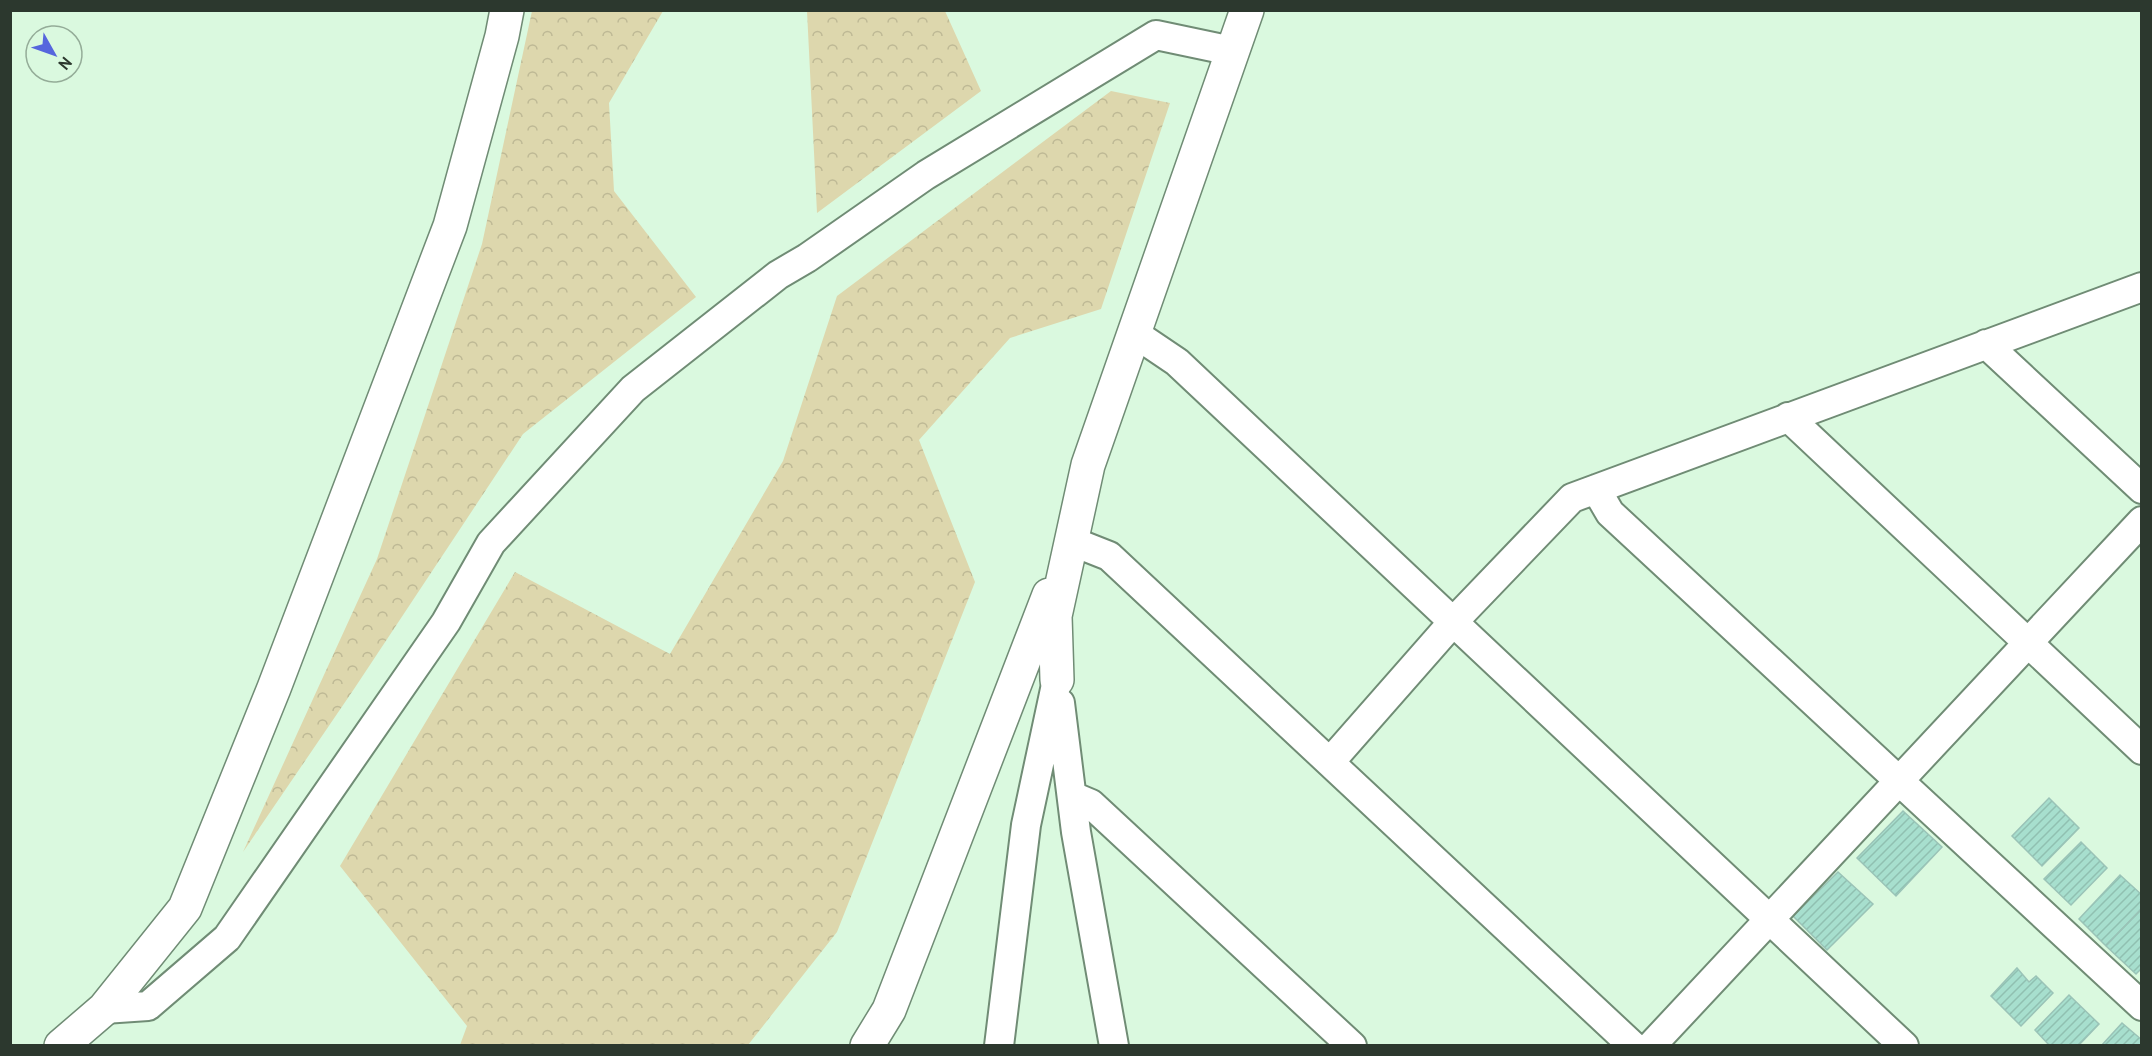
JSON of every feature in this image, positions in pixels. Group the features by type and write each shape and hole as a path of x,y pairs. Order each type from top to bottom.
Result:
{"street":[{"path":"61,1046 104,1009 185,908 278,677 450,226 507,10"},
{"path":"1114,1046 1076,832 1058,680 1055,616 1088,465 1247,10"},
{"path":"104,1009 148,1006 227,938 446,622 491,543 633,389 778,275 807,258 926,176 1156,35 1232,51"},
{"path":"1330,762 1453,622 1572,498 2142,287"},
{"path":"1134,333 1176,362 1904,1046"},
{"path":"1986,344 2142,489"},
{"path":"1788,417 2142,750"},
{"path":"1596,489 1610,513 2142,1006"},
{"path":"1651,1046 2142,521"},
{"path":"1071,541 1108,556 1633,1046"},
{"path":"867,1046 889,1010 1071,541"},
{"path":"999,1046 1026,825 1058,680"},
{"path":"1072,796 1091,804 1352,1046"}],"green space":[{"path":"532,11 663,11 609,103 614,191 696,297 523,434 243,852 377,559 482,244"},
{"path":"807,11 945,11 981,91 817,213"},
{"path":"1111,91 1170,103 1101,309 1010,338 919,440 975,582 837,932 748,1045 460,1045 467,1026 340,866 515,572 670,654 783,461 837,296"}],"building":[{"path":"2049,798 2079,828 2042,866 2012,836"},
{"path":"1903,811 1942,847 1896,896 1857,858"},
{"path":"2081,842 2107,868 2071,905 2044,879"},
{"path":"1838,872 1873,904 1827,950 1793,916"},
{"path":"2120,875 2142,895 2142,908 2106,946 2079,919"},
{"path":"2142,908 2142,968 2136,974 2106,946"},
{"path":"2017,968 2029,982 2036,976 2053,993 2021,1026 1991,996"},
{"path":"2069,995 2099,1024 2078,1046 2050,1046 2035,1030"},
{"path":"2122,1023 2142,1040 2142,1046 2101,1046"}]}
